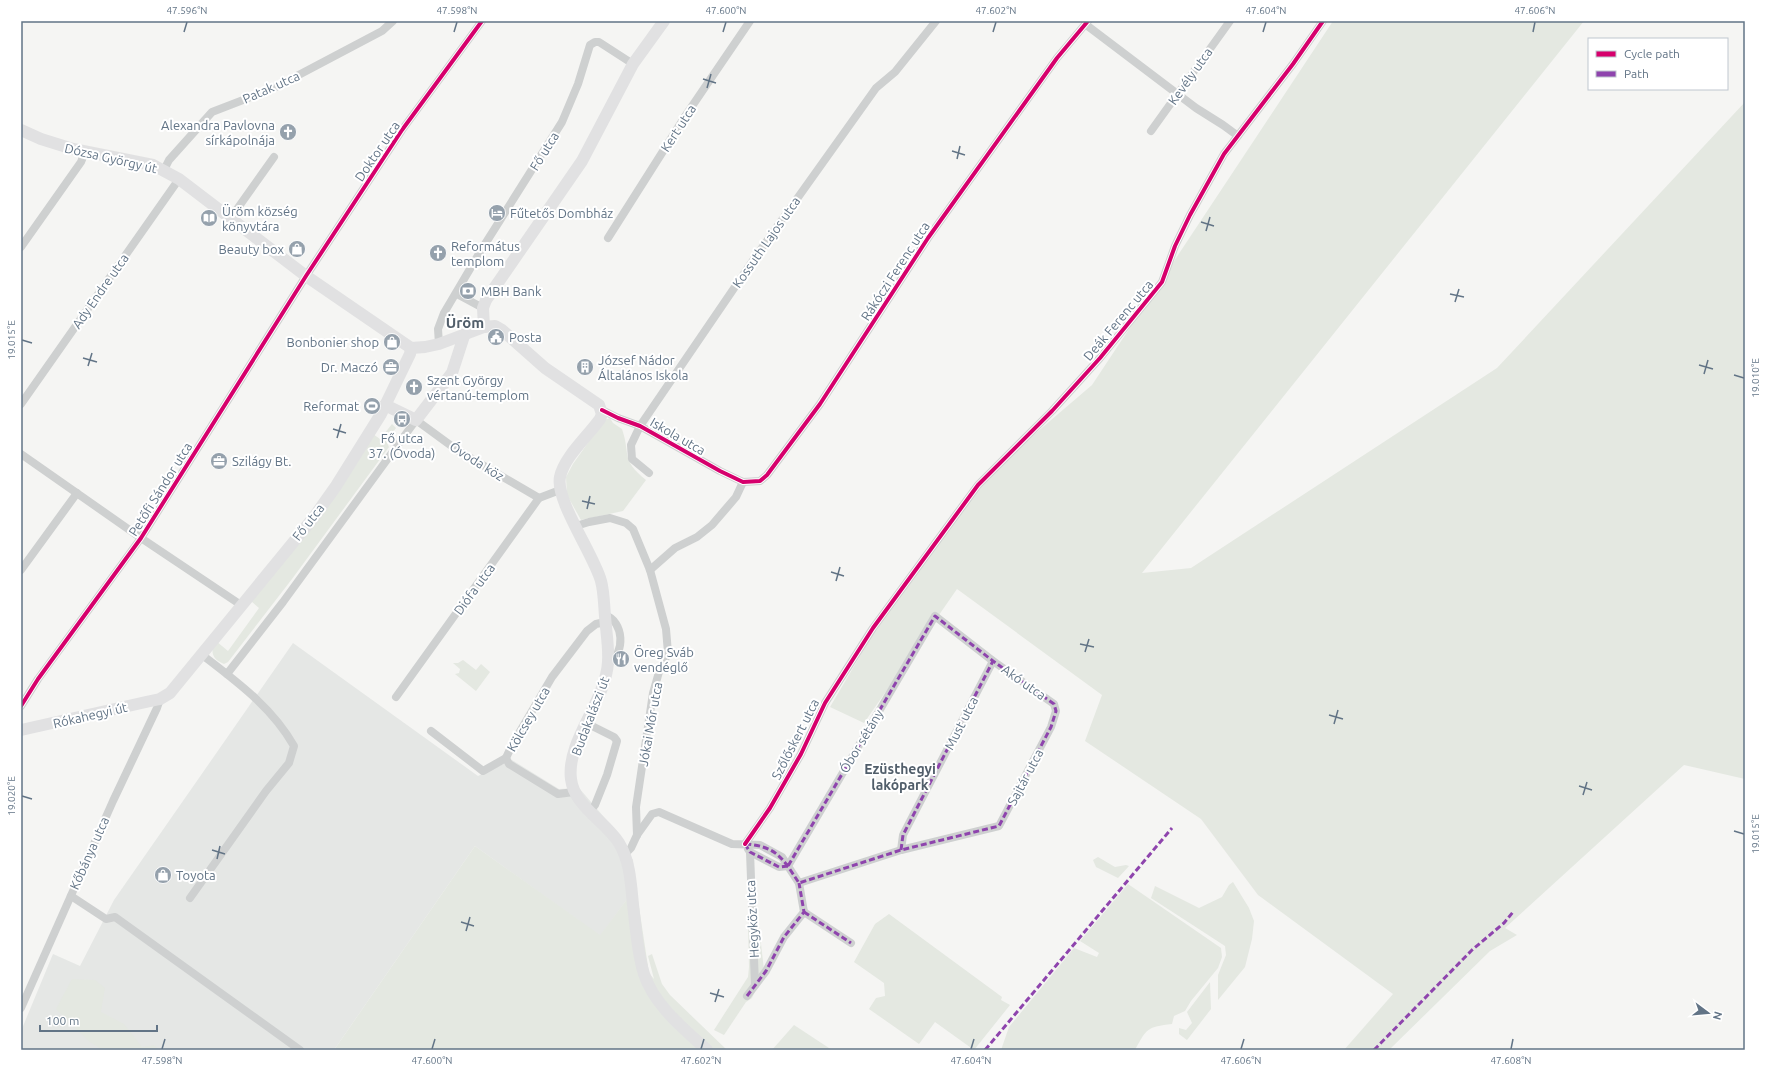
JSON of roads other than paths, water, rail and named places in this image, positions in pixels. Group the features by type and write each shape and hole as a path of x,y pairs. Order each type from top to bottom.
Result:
{"main road":[{"path":"411,348 439,344 464,336 484,327 483,308 495,287 582,161 633,64 664,21"},
{"name":"Dózsa György út","path":"21,130 57,145 85,152 128,159 153,165 164,170 179,179 306,276 411,348"},
{"name":"Iskola utca","path":"484,327 495,326 502,330 531,356 590,398 602,410"},
{"path":"385,405 416,420 452,373 464,336"},
{"path":"439,344 455,361"},
{"name":"Fő utca","path":"160,699 170,693 178,684 314,517 363,444 385,405 410,354 411,348"},
{"name":"Budakalászi út","path":"574,792 571,780 571,769 575,750 602,687 608,663 602,582 597,568 562,498 560,490 560,476 563,468 600,419 602,410"},
{"name":"Rókahegyi út","path":"21,730 160,699"},
{"path":"574,792 619,843 624,855 628,868 639,951 644,975 656,998 665,1009 707,1050"}],"street":[{"name":"Patak utca","path":"164,170 169,160 212,112 274,88 382,31 393,21"},
{"name":"Doktor utca","path":"306,276 402,130 482,21"},
{"name":"Kert utca","path":"608,238 686,115 750,21"},
{"name":"Kossuth Lajos utca","path":"649,473 632,458 631,444 640,426 754,259 876,88 895,72 936,21"},
{"name":"Kevély utca","path":"1151,131 1230,21"},
{"name":"Deák Ferenc utca","path":"890,604 978,485 1052,411 1100,358 1162,282 1175,246 1190,215 1224,154 1322,21"},
{"path":"1087,23 1178,94 1238,136"},
{"name":"Rákóczi Ferenc utca","path":"743,482 760,481 778,463 820,404 928,238 1057,58 1087,23"},
{"name":"Fő utca","path":"439,344 437,336 438,329 444,314 480,252 562,122 578,84 590,45 595,42 600,42 633,64"},
{"path":"21,247 81,162 85,152"},
{"path":"230,219 274,157"},
{"name":"Ady Endre utca","path":"21,404 179,179"},
{"name":"Petőfi Sándor utca","path":"21,706 38,679 141,538 306,276"},
{"path":"457,294 483,308"},
{"name":"Iskola utca","path":"602,410 640,426 720,471 743,482"},
{"name":"Fő utca","path":"227,674 283,602 416,420"},
{"name":"Óvoda köz","path":"416,420 457,450 539,498"},
{"path":"21,454 141,538 241,605"},
{"path":"650,570 675,548 697,537 712,525 736,497 743,482"},
{"path":"539,498 560,490"},
{"path":"21,570 77,493"},
{"name":"Diófa utca","path":"396,697 539,498"},
{"name":"Jókai Mór utca","path":"576,526 610,518 626,523 636,533 650,570 666,629 668,653 659,672 654,693 636,807 637,835"},
{"name":"Szőlőskert utca","path":"746,844 770,808 801,754 825,703 890,604"},
{"name":"Óbor sétány","path":"788,866 935,616 993,661"},
{"name":"Kölcsey utca","path":"574,792 558,794 509,764 506,758 512,745 552,677 587,631 605,619"},
{"path":"190,898 266,791 289,763 294,746 285,731 260,702 201,654"},
{"name":"Akó utca","path":"993,661 1054,704 1056,711 1051,727"},
{"name":"Must utca","path":"901,850 903,835 993,661"},
{"name":"Kőbánya utca","path":"21,1008 160,699"},
{"path":"586,723 614,737 617,741 607,775 595,805 590,811"},
{"name":"Sajtár utca","path":"901,850 999,826 1051,727"},
{"path":"431,731 483,771 506,758"},
{"path":"624,855 631,848 637,835 652,814 659,812 732,844 760,845 782,857 788,866 799,884 804,912 850,944"},
{"path":"746,844 750,852 779,867 788,866"},
{"path":"799,884 901,850"},
{"name":"Hegyköz utca","path":"750,852 755,985"},
{"path":"71,896 106,919 115,916 300,1050"},
{"path":"747,996 766,971 784,937 804,912"}],"place":[{"name":"Alexandra Pavlovna sírkápolnája","path":"288,132"},
{"name":"Fűtetős Dombház","path":"497,213"},
{"name":"Üröm község könyvtára","path":"209,218"},
{"name":"Beauty box","path":"297,249"},
{"name":"Református templom","path":"438,253"},
{"name":"MBH Bank","path":"468,291"},
{"name":"Posta","path":"496,337"},
{"name":"Bonbonier shop","path":"392,342"},
{"name":"Dr. Maczó","path":"391,367"},
{"name":"József Nádor Általános Iskola","path":"585,367"},
{"name":"Szent György vértanú-templom","path":"414,387"},
{"name":"Reformat","path":"372,406"},
{"name":"Fő utca 37. (Óvoda)","path":"402,419"},
{"name":"Szilágy Bt.","path":"219,461"},
{"name":"Öreg Sváb vendéglő","path":"621,659"},
{"name":"Toyota","path":"163,875"}],"district":[{"name":"Üröm","path":"465,323"},
{"name":"Ezüsthegyi lakópark","path":"900,778"}]}
